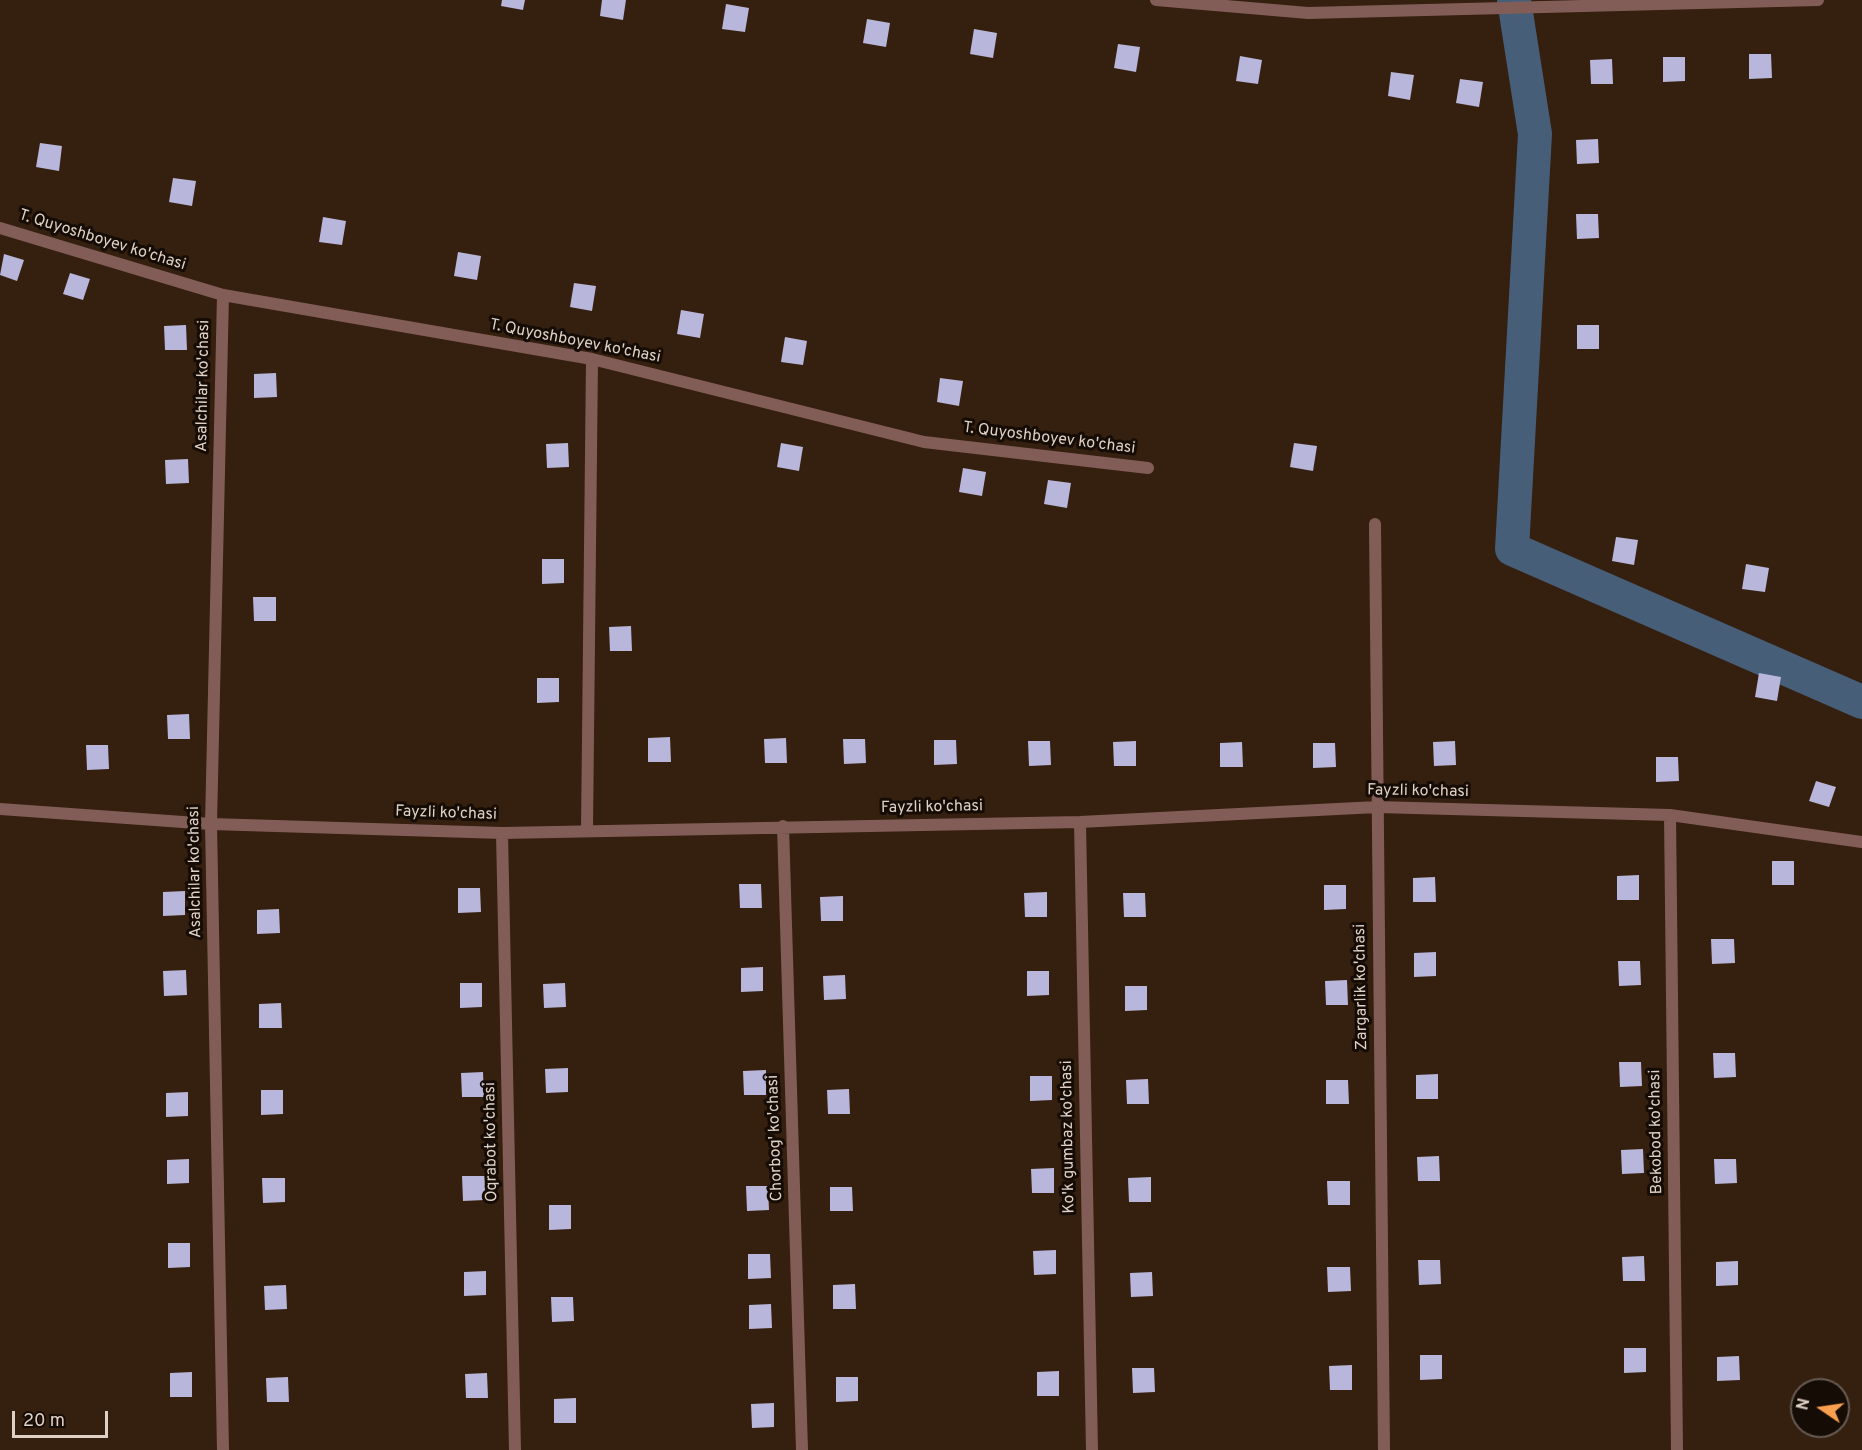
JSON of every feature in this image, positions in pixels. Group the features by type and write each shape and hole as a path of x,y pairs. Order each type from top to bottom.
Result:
{"street":[{"path":"1156,0 1308,13 1564,3 1818,0"},
{"name":"T. Quyoshboyev ko'chasi","path":"0,228 223,294 592,359 924,442 1148,468"},
{"name":"Asalchilar ko'chasi","path":"223,294 211,824 223,1450"},
{"path":"586,830 592,359"},
{"name":"Zargarlik ko'chasi","path":"1375,524 1384,1450"},
{"name":"Fayzli ko'chasi","path":"0,809 211,824 502,833 1080,822 1377,807 1670,815 1862,842"},
{"name":"Bekobod ko'chasi","path":"1670,815 1677,1450"},
{"name":"Ko'k gumbaz ko'chasi","path":"1080,822 1092,1450"},
{"name":"Chorbog' ko'chasi","path":"783,826 802,1450"},
{"name":"Oqrabot ko'chasi","path":"502,833 515,1450"}],"building":[{"path":"502,0 525,0 523,10 501,6"},
{"path":"602,0 626,0 623,20 600,16"},
{"path":"726,4 749,8 745,32 722,29"},
{"path":"867,19 890,23 886,47 863,43"},
{"path":"974,29 997,33 993,58 970,54"},
{"path":"1118,44 1140,47 1136,72 1114,68"},
{"path":"1749,54 1771,54 1772,78 1749,79"},
{"path":"1240,56 1262,60 1258,84 1236,81"},
{"path":"1663,57 1685,57 1685,81 1663,82"},
{"path":"1612,59 1613,84 1591,84 1590,60"},
{"path":"1391,72 1414,75 1410,100 1388,96"},
{"path":"1460,79 1483,82 1479,107 1456,103"},
{"path":"1598,139 1599,163 1577,164 1576,140"},
{"path":"40,143 62,146 59,171 36,167"},
{"path":"173,178 196,181 192,206 169,202"},
{"path":"1576,214 1598,214 1599,238 1577,239"},
{"path":"323,217 346,221 342,245 319,242"},
{"path":"458,252 481,256 477,280 454,276"},
{"path":"4,254 24,260 17,281 0,275"},
{"path":"70,273 90,279 83,300 63,294"},
{"path":"574,283 596,286 592,311 570,307"},
{"path":"681,310 704,314 700,338 677,334"},
{"path":"186,325 187,350 165,350 164,326"},
{"path":"1577,325 1599,325 1599,349 1577,349"},
{"path":"785,337 807,341 803,365 781,362"},
{"path":"276,373 277,397 254,398 254,374"},
{"path":"940,378 963,381 959,406 937,402"},
{"path":"568,443 569,467 547,468 546,444"},
{"path":"781,443 803,447 799,471 777,467"},
{"path":"1294,443 1317,446 1313,471 1290,467"},
{"path":"188,459 189,483 166,484 165,460"},
{"path":"963,468 986,472 982,496 959,492"},
{"path":"1048,480 1071,483 1067,508 1044,504"},
{"path":"1616,537 1638,540 1634,565 1612,561"},
{"path":"542,559 564,559 564,583 542,584"},
{"path":"1746,564 1769,568 1765,592 1742,589"},
{"path":"253,597 276,597 276,621 254,621"},
{"path":"631,626 632,651 610,651 609,627"},
{"path":"1759,673 1781,677 1777,701 1755,697"},
{"path":"537,678 559,678 559,702 537,703"},
{"path":"189,714 190,739 168,739 167,715"},
{"path":"670,737 671,762 648,762 648,738"},
{"path":"786,738 787,763 765,763 764,739"},
{"path":"843,739 865,739 866,763 844,764"},
{"path":"934,740 956,740 957,764 934,765"},
{"path":"1028,741 1050,741 1051,765 1029,766"},
{"path":"1136,741 1136,766 1114,766 1113,742"},
{"path":"1455,741 1456,765 1434,766 1433,742"},
{"path":"1242,742 1243,767 1220,767 1220,743"},
{"path":"1313,743 1335,743 1336,767 1313,768"},
{"path":"86,745 108,745 109,769 87,770"},
{"path":"1656,757 1678,757 1679,781 1656,782"},
{"path":"1816,781 1836,787 1829,807 1809,801"},
{"path":"1772,861 1794,861 1794,885 1772,885"},
{"path":"1639,875 1639,900 1617,900 1617,876"},
{"path":"1435,877 1436,902 1413,902 1413,878"},
{"path":"739,884 761,884 762,908 740,908"},
{"path":"1324,885 1346,885 1346,909 1324,910"},
{"path":"458,888 480,888 481,912 458,913"},
{"path":"185,891 185,915 163,916 163,892"},
{"path":"1047,892 1047,917 1025,917 1024,893"},
{"path":"1123,893 1145,893 1146,917 1124,917"},
{"path":"843,896 843,921 821,921 820,897"},
{"path":"279,909 280,933 257,934 257,910"},
{"path":"1711,939 1734,939 1735,963 1712,964"},
{"path":"1436,952 1436,976 1414,977 1414,953"},
{"path":"1618,961 1640,961 1641,985 1619,986"},
{"path":"763,967 763,991 741,992 741,968"},
{"path":"186,970 187,995 164,996 163,971"},
{"path":"1027,971 1049,971 1049,995 1027,996"},
{"path":"845,975 846,999 824,1000 823,976"},
{"path":"1347,980 1348,1005 1326,1005 1325,981"},
{"path":"460,983 482,983 482,1007 460,1008"},
{"path":"565,983 566,1007 544,1008 543,984"},
{"path":"1125,986 1147,986 1147,1010 1125,1011"},
{"path":"281,1003 282,1028 259,1028 259,1004"},
{"path":"1713,1053 1735,1053 1736,1077 1714,1078"},
{"path":"1619,1062 1641,1062 1642,1086 1620,1087"},
{"path":"568,1068 568,1092 546,1093 545,1069"},
{"path":"766,1070 766,1095 744,1095 743,1071"},
{"path":"483,1072 484,1097 462,1097 461,1073"},
{"path":"1438,1074 1438,1099 1416,1099 1416,1075"},
{"path":"1030,1076 1052,1076 1052,1100 1030,1101"},
{"path":"1148,1079 1149,1104 1127,1104 1126,1080"},
{"path":"1326,1080 1348,1080 1349,1104 1326,1104"},
{"path":"849,1089 850,1114 828,1114 827,1090"},
{"path":"261,1090 283,1090 283,1114 261,1115"},
{"path":"188,1092 188,1116 166,1117 166,1093"},
{"path":"1643,1149 1644,1173 1622,1174 1621,1150"},
{"path":"1439,1156 1440,1181 1418,1181 1417,1157"},
{"path":"189,1159 189,1183 167,1184 167,1160"},
{"path":"1714,1159 1736,1159 1737,1183 1715,1184"},
{"path":"1054,1168 1054,1193 1032,1193 1031,1169"},
{"path":"462,1176 485,1176 485,1200 463,1201"},
{"path":"1151,1177 1151,1202 1129,1202 1128,1178"},
{"path":"262,1178 285,1178 285,1202 263,1203"},
{"path":"1327,1181 1350,1181 1350,1205 1328,1205"},
{"path":"746,1186 768,1186 769,1210 747,1211"},
{"path":"830,1187 852,1187 853,1211 830,1211"},
{"path":"549,1205 571,1205 571,1229 549,1230"},
{"path":"168,1243 190,1243 190,1267 168,1268"},
{"path":"1056,1250 1056,1274 1034,1275 1033,1251"},
{"path":"748,1254 770,1254 771,1278 748,1279"},
{"path":"1644,1256 1645,1281 1623,1281 1622,1257"},
{"path":"1418,1260 1440,1260 1441,1284 1419,1285"},
{"path":"1738,1261 1738,1285 1716,1286 1716,1262"},
{"path":"1327,1267 1350,1267 1351,1291 1328,1292"},
{"path":"486,1271 486,1295 464,1296 464,1272"},
{"path":"1152,1272 1153,1296 1131,1297 1130,1273"},
{"path":"855,1284 856,1309 833,1309 833,1285"},
{"path":"286,1285 287,1309 265,1310 264,1286"},
{"path":"551,1297 573,1297 574,1321 552,1322"},
{"path":"771,1304 772,1328 749,1329 749,1305"},
{"path":"1624,1348 1646,1348 1646,1372 1624,1373"},
{"path":"1420,1355 1442,1355 1442,1379 1420,1380"},
{"path":"1739,1356 1740,1380 1717,1381 1717,1357"},
{"path":"1352,1365 1352,1390 1330,1390 1329,1366"},
{"path":"1132,1368 1154,1368 1155,1392 1133,1393"},
{"path":"1059,1371 1059,1396 1037,1396 1037,1372"},
{"path":"192,1372 192,1397 170,1397 170,1373"},
{"path":"487,1373 488,1398 466,1398 465,1374"},
{"path":"288,1377 289,1402 267,1402 266,1378"},
{"path":"836,1377 858,1377 858,1401 836,1402"},
{"path":"576,1398 576,1423 554,1423 554,1399"},
{"path":"774,1403 774,1427 752,1428 751,1404"}],"waterway":[{"path":"1514,0 1535,134 1512,549 1862,702"}]}
